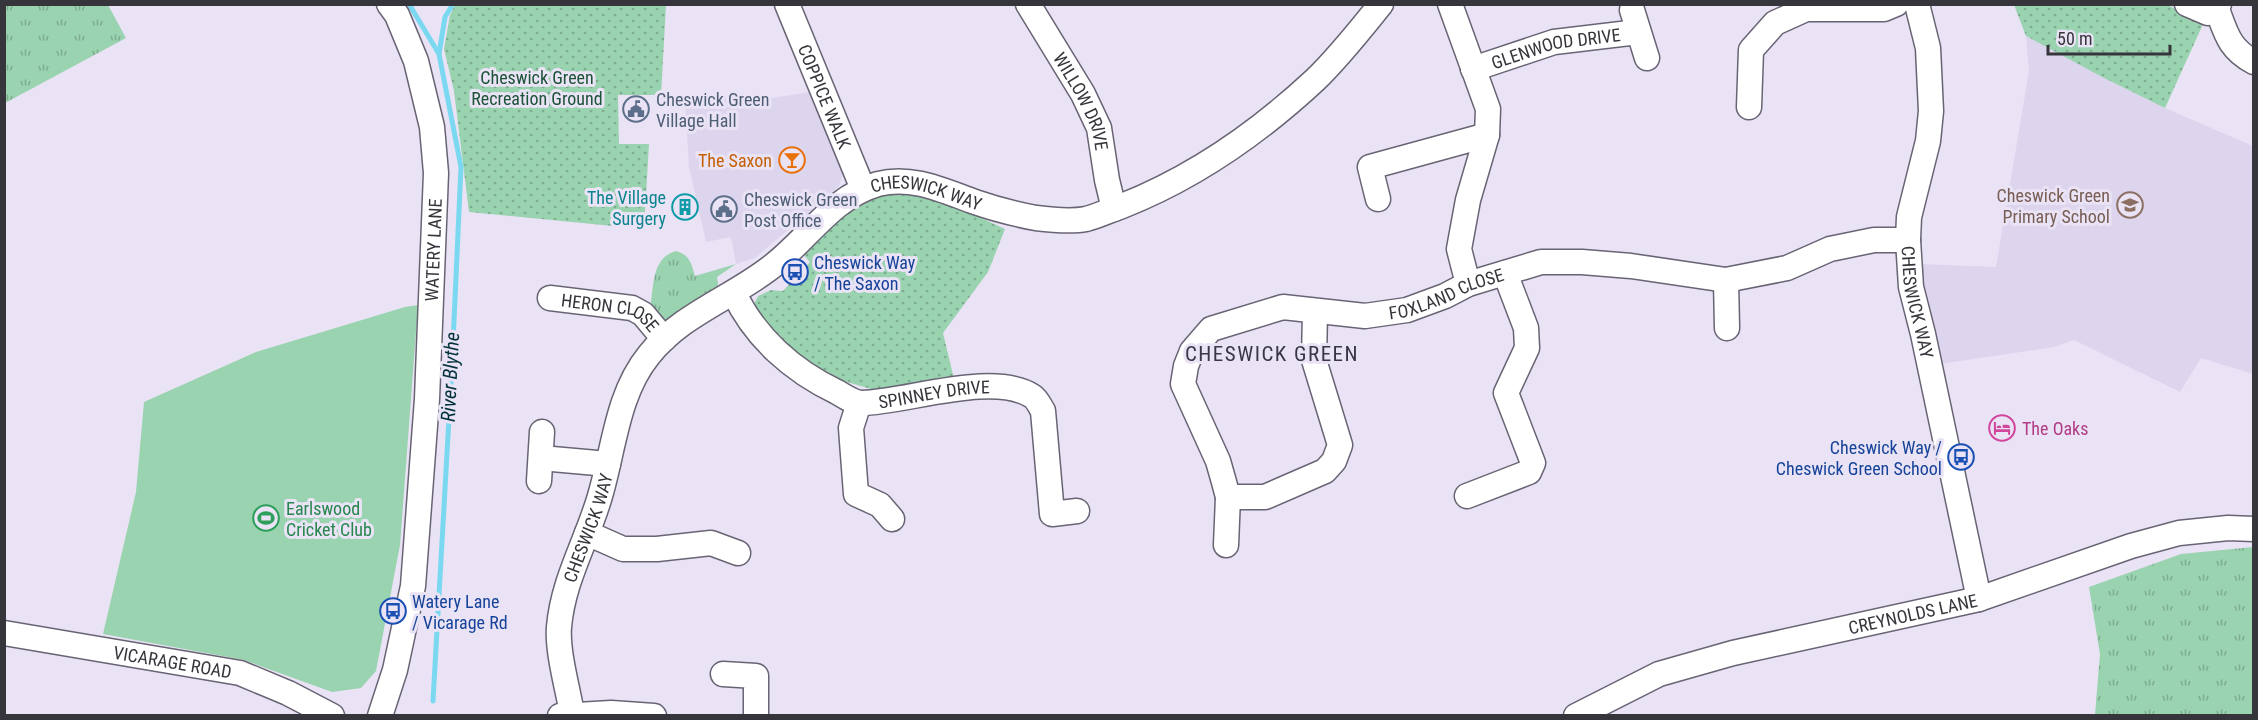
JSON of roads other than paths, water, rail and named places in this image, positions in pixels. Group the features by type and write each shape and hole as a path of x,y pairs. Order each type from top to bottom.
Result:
{"street":[{"name":"WATERY LANE","path":"380,716 395,670 413,586 426,410 436,172 432,127 416,61 397,15 389,4"},
{"name":"COPPICE WALK","path":"787,4 863,189"},
{"name":"WILLOW DRIVE","path":"1029,4 1083,94 1099,128 1114,209"},
{"name":"CHESWICK WAY","path":"566,715 558,633 564,591 600,498 625,398 633,379 649,354 681,323 734,294 780,260 833,207 863,189 881,183 913,182 935,187 1003,211 1061,221 1087,219 1142,198 1196,169 1272,119 1317,78 1381,4"},
{"name":"GLENWOOD DRIVE","path":"1450,4 1488,110 1487,135 1468,200 1459,249 1468,284"},
{"path":"1749,107 1751,50 1775,23 1806,9 1884,9 1896,4"},
{"name":"CHESWICK WAY","path":"1917,4 1928,48 1931,111 1928,141 1910,217 1908,240 1911,287 1979,599"},
{"path":"2187,4 2208,13 2218,7 2229,42 2242,56 2253,62"},
{"name":"GLENWOOD DRIVE","path":"1473,69 1554,42 1635,21 1647,58"},
{"path":"1378,200 1370,167 1487,135"},
{"name":"FOXLAND CLOSE","path":"1226,545 1228,496 1218,461 1183,384 1186,366 1192,351 1211,329 1283,307 1365,316 1407,310 1445,296 1468,284 1541,262 1631,266 1726,280 1787,268 1830,249 1874,240 1908,240"},
{"path":"1467,496 1529,472 1533,463 1506,393 1527,348 1526,328 1505,273"},
{"path":"1726,280 1727,328"},
{"name":"SPINNEY DRIVE","path":"734,294 756,329 787,361 805,375 859,403 997,386 1034,397 1043,411 1052,514 1077,511"},
{"name":"HERON CLOSE","path":"550,298 632,308 643,314 663,339"},
{"path":"1228,496 1265,497 1325,471 1334,461 1340,445 1314,360 1316,312"},
{"path":"859,403 851,428 856,494 880,505 892,519"},
{"path":"542,432 540,469 608,464"},
{"name":"CREYNOLDS LANE","path":"1576,716 1659,674 1732,653 1979,599 2131,546 2179,533 2228,528 2253,529"},
{"path":"587,533 623,549 657,549 711,543 738,553"},
{"name":"VICARAGE ROAD","path":"4,633 240,674 288,693 332,716"},
{"path":"723,674 756,676 756,716"},
{"path":"566,715 611,713 654,716"}],"waterway":[{"path":"409,4 439,54"},
{"name":"River Blythe","path":"433,701 461,167 439,54 445,17 453,4"}],"place":[{"name":"Cheswick Green Village Hall","path":"636,109"},
{"name":"The Saxon","path":"792,160"},
{"name":"Cheswick Green Primary School","path":"2130,205"},
{"name":"The Village Surgery","path":"685,207"},
{"name":"Cheswick Green Post Office","path":"724,209"},
{"name":"Cheswick Way / The Saxon","path":"795,272"},
{"name":"The Oaks","path":"2002,428"},
{"name":"Cheswick Way / Cheswick Green School","path":"1961,457"},
{"name":"Earlswood Cricket Club","path":"266,518"},
{"name":"Watery Lane / Vicarage Rd","path":"393,611"}],"district":[{"name":"CHESWICK GREEN","path":"1272,354"}],"park label":[{"name":"Cheswick Green Recreation Ground","path":"537,88"}]}
